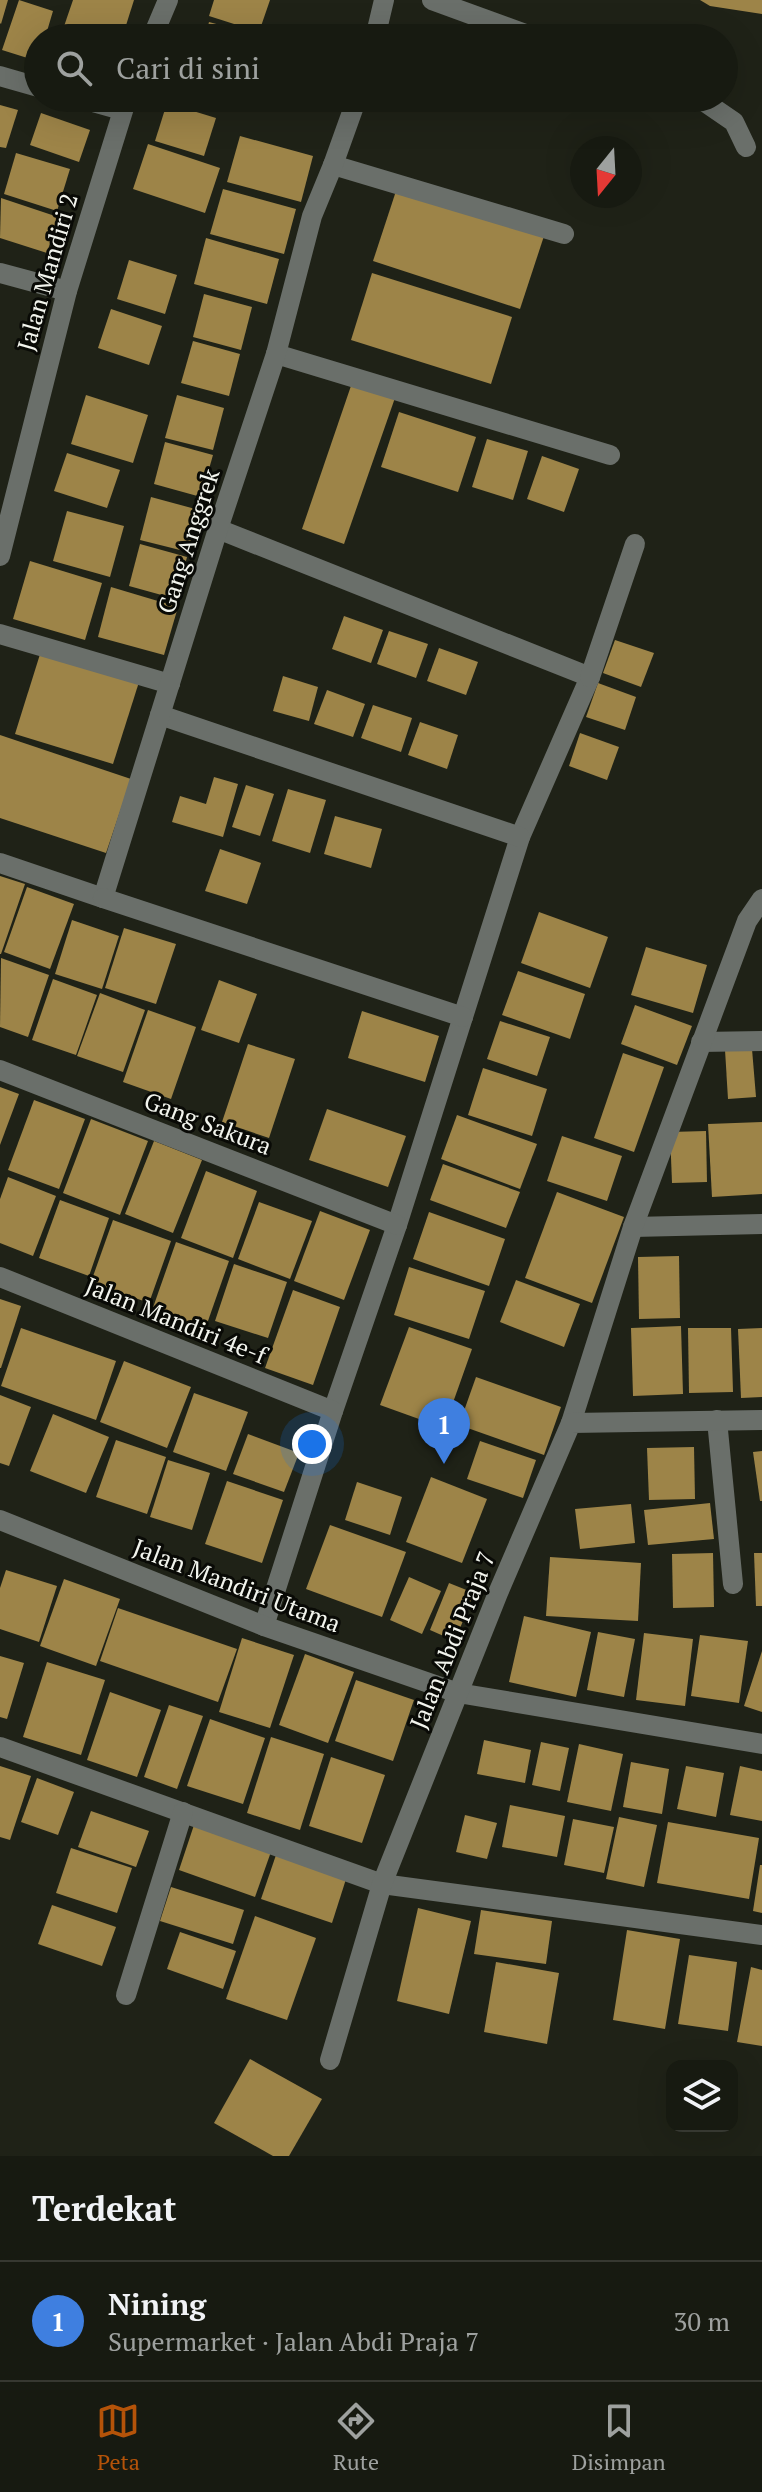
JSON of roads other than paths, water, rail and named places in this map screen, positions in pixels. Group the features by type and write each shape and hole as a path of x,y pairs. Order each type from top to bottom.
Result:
{"street":[{"path":"158,24 168,0"},
{"path":"378,24 384,0"},
{"path":"432,0 498,24"},
{"path":"0,76 24,83"},
{"name":"Jalan Mandiri 2","path":"0,556 10,472 122,112"},
{"name":"Gang Anggrek","path":"103,898 276,354 312,216 352,112"},
{"path":"719,112 734,122 746,147"},
{"path":"333,165 564,234"},
{"path":"0,273 67,291"},
{"path":"276,354 610,455"},
{"path":"218,529 590,677"},
{"path":"264,1626 397,1225 520,837 590,677 635,544"},
{"path":"0,634 170,684"},
{"path":"160,715 520,837"},
{"path":"0,863 463,1017"},
{"name":"Jalan Abdi Praja 7","path":"330,2060 382,1884 571,1423 633,1227 747,921 762,899"},
{"path":"701,1042 762,1041"},
{"name":"Gang Sakura","path":"0,1070 397,1225"},
{"path":"633,1227 762,1224"},
{"name":"Jalan Mandiri 4e-f","path":"0,1277 333,1411"},
{"path":"717,1420 733,1584"},
{"path":"571,1423 762,1420"},
{"name":"Jalan Mandiri Utama","path":"0,1520 264,1626 458,1693 762,1744"},
{"path":"0,1747 382,1884 762,1935"},
{"path":"126,1995 183,1812"}],"place":[{"name":"Nining","path":"444,1464"}]}
